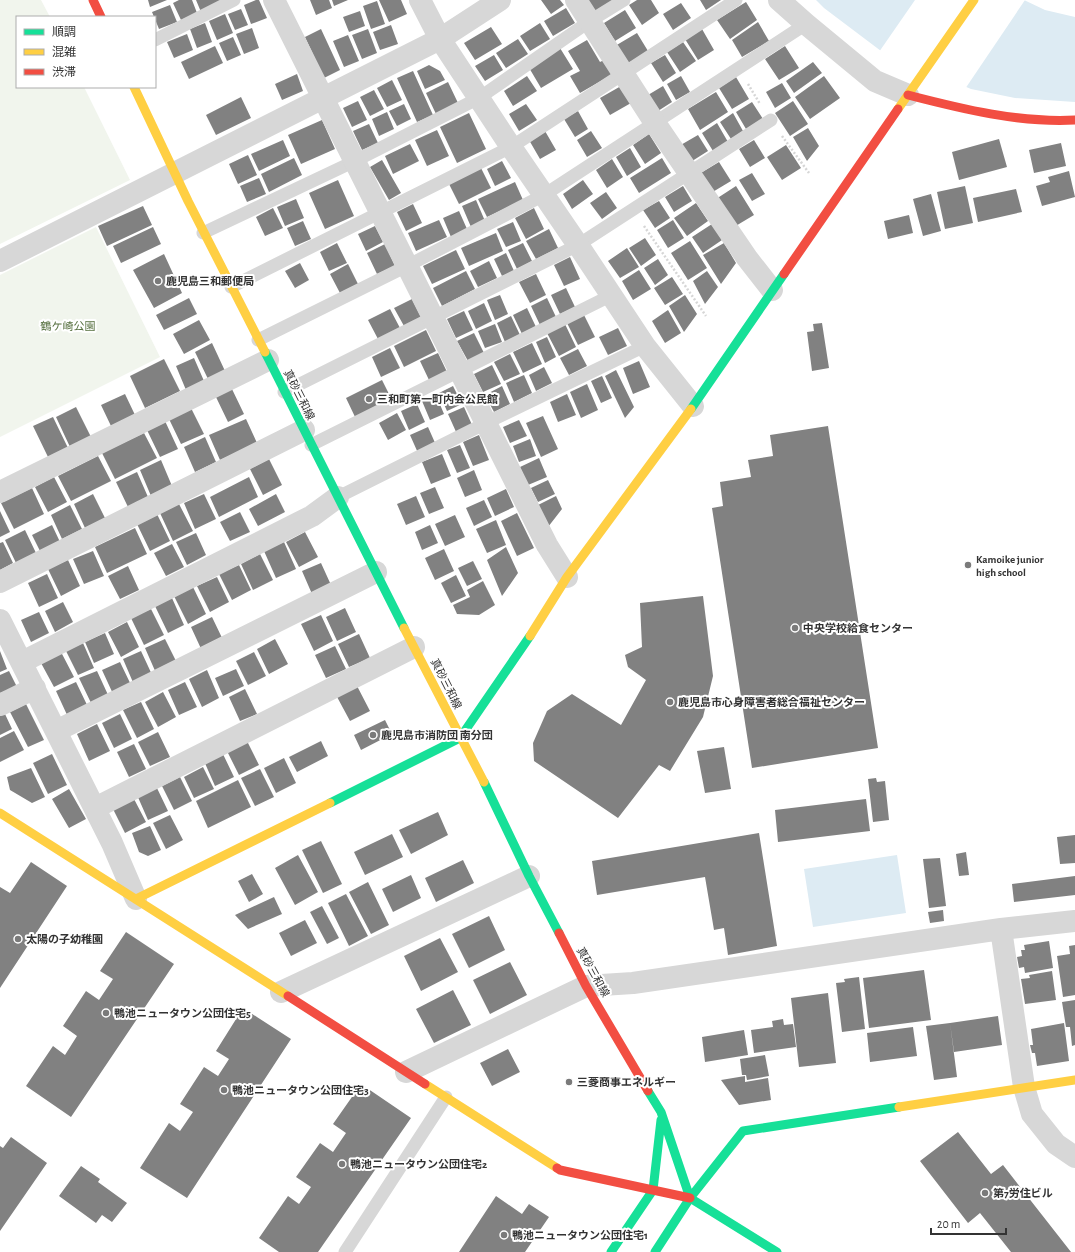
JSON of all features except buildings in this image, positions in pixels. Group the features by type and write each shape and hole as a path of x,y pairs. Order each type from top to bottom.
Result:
{"street":[{"path":"93,0 101,16"},
{"path":"274,0 486,423 548,545 567,577"},
{"path":"420,0 440,39 511,147 645,346 693,406"},
{"path":"0,261 440,39 500,0"},
{"path":"576,0 655,123 748,258 772,290"},
{"path":"779,0 875,81 913,88 947,105 1025,119 1053,121 1075,120"},
{"path":"136,900 460,738 522,649 567,577 693,406 974,0"},
{"name":"真砂三和線","path":"134,88 174,173 231,287 460,738 487,788 529,876 586,986 662,1112 690,1198"},
{"path":"0,492 268,360"},
{"path":"0,582 307,438"},
{"path":"22,662 312,516 338,497"},
{"path":"56,731 376,572"},
{"path":"3,634 22,662 112,843 136,900"},
{"path":"95,808 414,647"},
{"path":"0,705 35,688"},
{"path":"0,813 560,1170 690,1198 777,1252"},
{"path":"282,992 529,876"},
{"path":"406,1072 586,986 634,983 1000,929 1075,921"},
{"path":"1000,929 1024,1087 1032,1114 1056,1144 1075,1157"},
{"path":"655,1252 690,1198 743,1131 1075,1080"},
{"path":"611,1252 653,1190 662,1112"}],"lane":[{"path":"156,39 234,0"},
{"path":"204,232 355,160 479,98 590,21 624,0"},
{"path":"231,287 380,211 511,147 736,0"},
{"path":"258,340 408,266 544,195 806,24"},
{"path":"284,392 578,245 770,120"},
{"path":"307,438 460,370 612,295"},
{"path":"338,497 645,346"},
{"path":"345,1252 446,1097"}],"path":[{"path":"633,209 706,316"}],"green space":[{"path":"0,0 41,0 49,16 16,16 16,88 84,88 130,180 0,244"},
{"name":"鶴ケ崎公園","path":"96,227 160,357 0,437 0,275"}],"shaded area":[{"path":"816,0 1024,0 1045,10 1075,17 1075,102 1015,98 971,89 881,51 824,8"},
{"path":"897,855 906,913 813,927 804,869"}],"pier":[{"path":"915,0 1025,0 965,89 879,52"}],"traffic: fast":[{"path":"691,409 784,274"},
{"path":"265,352 404,628"},
{"path":"330,803 460,738 530,636"},
{"path":"484,782 529,876 559,933"},
{"path":"648,1091 661,1112 690,1198 777,1252"},
{"path":"655,1252 690,1198 743,1131 899,1107"},
{"path":"611,1252 653,1190 661,1120"}],"traffic: slow":[{"path":"898,109 974,0"},
{"path":"134,88 188,201 265,352"},
{"path":"530,636 567,577 691,409"},
{"path":"404,628 484,782"},
{"path":"136,899 330,803"},
{"path":"0,813 288,996"},
{"path":"899,1107 1075,1080"},
{"path":"425,1084 557,1168"}],"traffic: jam":[{"path":"93,0 101,16"},
{"path":"908,95 991,114 1033,119 1075,120"},
{"path":"784,274 898,109"},
{"path":"559,933 586,986 648,1091"},
{"path":"288,996 425,1084"},
{"path":"557,1168 560,1170 690,1198"}],"place":[{"name":"鹿児島三和郵便局","path":"158,281"},
{"name":"三和町第一町内会公民館","path":"369,399"},
{"name":"Kamoike junior high school","path":"968,565"},
{"name":"中央学校給食センター","path":"795,628"},
{"name":"鹿児島市心身障害者総合福祉センター","path":"670,702"},
{"name":"鹿児島市消防団 南分団","path":"373,735"},
{"name":"太陽の子幼稚園","path":"18,939"},
{"name":"鴨池ニュータウン公団住宅5","path":"106,1013"},
{"name":"三菱商事エネルギー","path":"569,1082"},
{"name":"鴨池ニュータウン公団住宅3","path":"224,1090"},
{"name":"鴨池ニュータウン公団住宅2","path":"342,1164"},
{"name":"第7労住ビル","path":"985,1193"},
{"name":"鴨池ニュータウン公団住宅1","path":"504,1235"}]}
